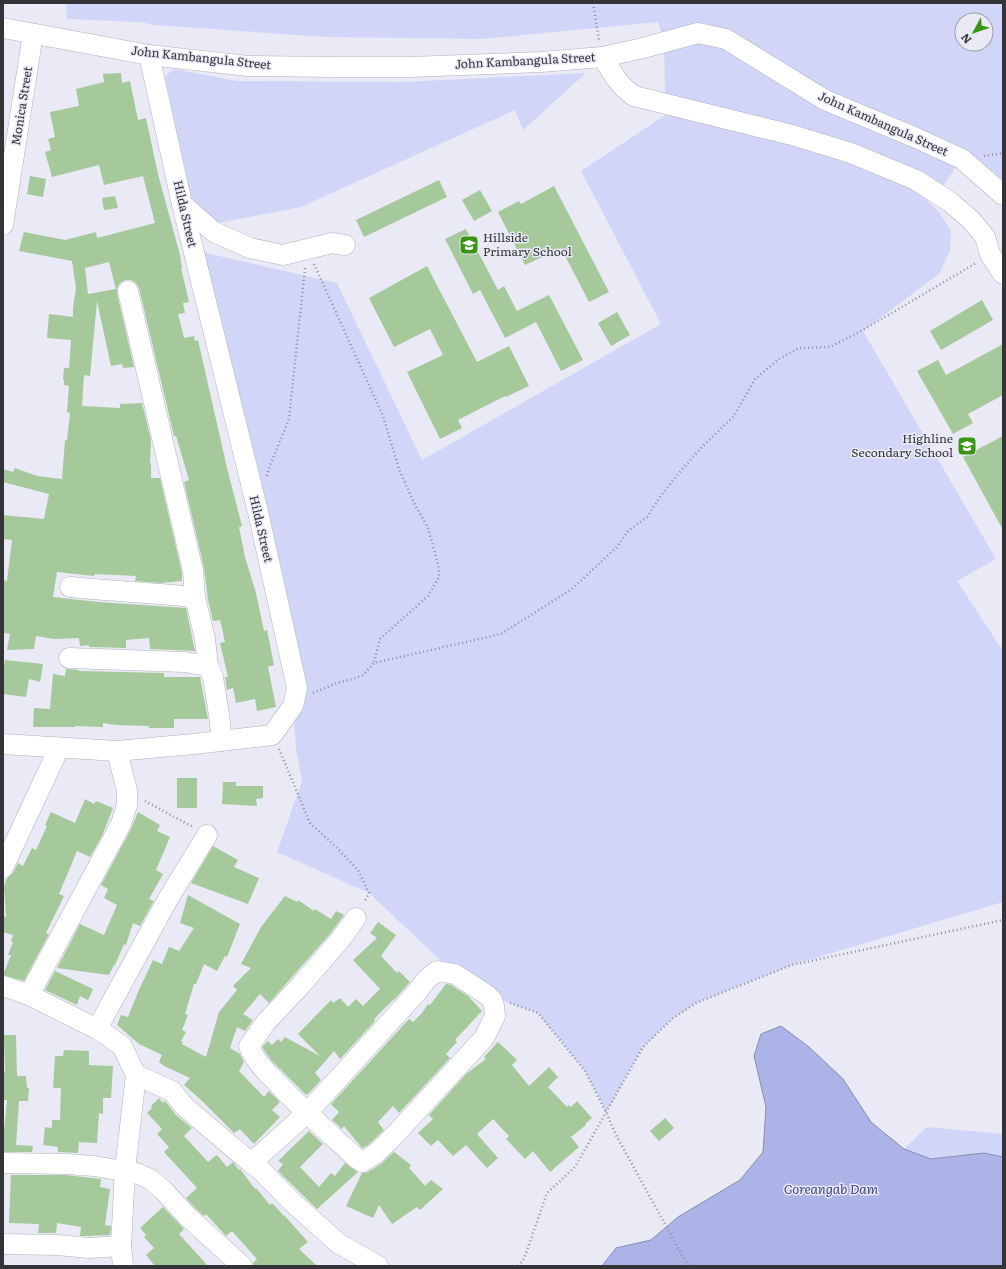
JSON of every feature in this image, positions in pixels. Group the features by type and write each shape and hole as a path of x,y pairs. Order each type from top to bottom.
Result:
{"street":[{"name":"John Kambangula Street","path":"3,28 149,55 248,66 333,67 410,67 518,63 603,57 698,33 726,39 825,100 914,137 962,160 1003,195"},
{"name":"Monica Street","path":"3,225 33,34"},
{"name":"Hilda Street","path":"149,55 182,204 258,512 296,688 293,706 272,735"},
{"path":"603,57 614,78 624,89 634,96 792,135 851,153 916,180 950,202 971,220 985,237 990,254 1003,274"},
{"path":"182,204 214,232 250,248 283,255 332,243 345,245"},
{"path":"128,292 187,542 193,571 195,597 205,639 208,666 213,677 222,741"},
{"path":"70,587 109,591 152,592 195,597"},
{"path":"69,658 184,662 208,666"},
{"path":"3,744 117,751 272,735"},
{"path":"3,868 59,748"},
{"path":"28,995 121,824 127,806 127,791 117,751"},
{"path":"97,1029 168,899 207,835"},
{"path":"251,1163 307,1113 417,992 426,980 437,971 455,974 488,995 494,1006 495,1016 484,1038 391,1139 369,1159 362,1162 307,1113 265,1070 253,1056 249,1046 266,1022 302,985 356,918"},
{"path":"3,986 28,995 97,1029 122,1046 136,1075 125,1170 121,1246 123,1266"},
{"path":"136,1075 172,1091 184,1106 261,1170 291,1201 338,1243 378,1266"},
{"path":"3,1164 67,1164 94,1166 125,1170 150,1179 163,1190 188,1217 242,1266"},
{"path":"3,1244 89,1248 121,1246"}],"path":[{"path":"594,3 595,18 603,57"},
{"path":"266,478 289,419 307,249"},
{"path":"293,706 316,691 338,682 363,675 374,663 380,639 428,596 439,577 439,568 428,528 414,503 399,469 383,416 307,249"},
{"path":"374,663 501,634 572,589 617,547 628,531 647,517 678,474 701,448 734,416 755,379 779,359 799,348 830,346 856,334 990,254"},
{"path":"272,735 310,824 336,847 358,870 370,893 356,918"},
{"path":"127,791 207,835"},
{"path":"518,1266 524,1259 547,1193 575,1167 643,1047 672,1019 696,1003 792,965 1003,920"},
{"path":"488,995 538,1013 586,1071 616,1135 688,1266"}],"shaded area":[{"path":"66,3 1003,3 1003,195 961,160 944,185 879,154 665,97 664,42 658,22 481,39 326,37 156,25 138,22 67,19"},
{"path":"173,69 237,81 401,82 586,73 523,130 515,110 301,207 218,223 192,201 165,77"},
{"path":"667,114 765,136 863,168 917,191 940,213 951,231 950,251 939,274 863,331 996,559 957,581 1003,651 1003,902 792,965 696,1003 672,1019 643,1047 606,1112 585,1071 538,1013 487,995 455,974 369,893 277,852 302,781 296,749 293,706 193,250 337,283 422,460 661,324 581,171"},
{"path":"927,1127 1003,1134 1003,1157 984,1153 931,1159 904,1149"}],"water":[{"name":"Goreangab Dam","path":"781,1026 809,1047 843,1079 871,1122 904,1149 931,1159 984,1153 1003,1157 1003,1266 602,1266 616,1248 651,1240 678,1217 740,1180 763,1152 766,1107 754,1056 761,1034"}],"building":[{"path":"121,73 122,83 130,81 138,120 146,118 158,174 180,255 181,268 189,302 183,303 185,313 178,314 184,338 194,336 195,341 198,340 227,468 242,526 239,527 245,557 256,593 264,631 267,630 274,665 268,667 276,707 257,711 255,699 236,703 233,688 227,690 225,677 228,677 220,643 225,642 220,620 213,621 208,600 204,568 184,482 189,480 176,436 174,436 139,288 136,283 131,280 125,280 120,283 117,288 117,293 134,367 123,368 122,364 111,366 97,301 90,376 84,375 82,406 120,408 120,404 142,403 151,440 151,478 160,478 182,573 182,581 160,583 135,581 136,576 95,574 94,576 57,572 53,597 98,602 186,608 195,651 150,649 149,638 126,640 126,648 89,647 89,645 80,646 79,638 54,639 36,636 34,649 7,650 10,634 3,633 3,580 7,581 12,540 3,539 3,515 44,519 49,494 3,482 3,469 13,472 15,468 37,476 62,479 65,440 67,440 70,413 67,412 69,386 64,385 63,380 64,368 69,368 71,340 47,338 49,314 73,317 76,288 72,261 19,251 24,232 65,240 96,232 97,238 155,223 143,176 104,185 99,165 52,177 45,152 51,150 48,139 55,137 50,112 79,106 76,89 104,82 103,74","holes":["109,262 116,289 88,294 85,268"]},
{"path":"30,176 46,179 43,197 27,194"},
{"path":"439,180 447,197 364,237 356,220"},
{"path":"554,186 609,292 589,302 561,248 525,265 498,212 519,201 521,204"},
{"path":"480,190 492,211 474,221 462,200"},
{"path":"115,196 118,208 104,210 102,198"},
{"path":"466,229 498,290 504,286 517,311 549,295 583,360 561,371 536,322 505,338 480,290 473,294 445,239"},
{"path":"427,266 477,362 509,346 529,386 506,397 505,396 458,420 462,428 440,439 407,372 443,355 430,329 394,347 369,298"},
{"path":"982,300 993,320 941,350 930,331"},
{"path":"617,312 630,335 611,346 598,323"},
{"path":"1003,344 1003,395 968,414 973,423 953,434 917,371 938,360 946,375"},
{"path":"1003,436 1003,530 963,457"},
{"path":"5,660 43,664 40,682 29,679 26,697 3,694 3,672"},
{"path":"66,669 79,671 164,673 164,677 200,677 208,719 174,719 174,728 149,728 149,726 103,723 103,727 33,727 34,708 50,709 53,674 65,676"},
{"path":"177,778 197,778 197,808 177,808"},
{"path":"223,782 236,782 236,786 263,786 263,798 256,799 257,806 222,804"},
{"path":"85,799 94,804 96,801 113,808 102,836 90,857 77,851 59,894 64,896 46,933 49,934 24,981 3,975 11,955 8,955 13,942 11,941 13,935 3,932 3,916 6,917 4,887 7,878 13,873 18,863 23,866 32,848 36,850 47,826 45,825 51,812 75,823"},
{"path":"138,812 160,825 157,831 170,837 156,870 163,874 149,899 154,901 140,926 133,923 126,945 124,944 109,975 57,968 80,924 104,935 117,905 104,898 108,889 101,885 131,829"},
{"path":"213,846 238,860 234,867 259,878 248,904 191,883"},
{"path":"188,895 240,924 227,957 225,956 217,971 204,964 196,984 194,984 185,1014 188,1015 182,1030 186,1032 181,1041 183,1042 182,1044 206,1057 219,1012 237,990 233,986 251,968 241,964 261,927 285,896 297,902 298,900 314,911 315,909 331,919 336,911 344,915 330,934 269,1003 260,994 243,1014 253,1020 245,1031 237,1027 230,1048 240,1054 244,1062 239,1071 264,1097 269,1091 280,1102 272,1110 280,1117 254,1144 240,1129 234,1133 184,1085 190,1078 164,1066 159,1062 162,1055 139,1044 117,1025 121,1015 128,1017 153,960 162,964 169,947 179,951 194,928 180,923"},
{"path":"378,922 396,935 381,956 397,973 399,971 410,982 374,1019 375,1021 340,1059 334,1051 315,1073 321,1080 306,1095 271,1060 262,1047 268,1041 272,1045 278,1039 281,1042 285,1037 320,1056 298,1034 331,1000 333,1003 340,998 348,1007 356,999 363,1006 380,989 353,960 377,938 370,933"},
{"path":"55,971 93,989 88,1000 80,996 77,1005 45,990"},
{"path":"446,984 451,985 468,996 482,1011 455,1040 457,1042 446,1054 450,1058 399,1113 393,1106 378,1122 384,1130 368,1145 362,1148 344,1126 342,1129 332,1120 339,1112 331,1104 409,1019 413,1022 428,1004 430,1005"},
{"path":"4,1035 16,1035 17,1076 26,1076 27,1088 29,1088 28,1101 19,1101 16,1145 33,1146 32,1152 3,1152 3,1131 7,1100 3,1100 5,1072"},
{"path":"498,1042 517,1060 512,1065 529,1086 549,1067 558,1077 548,1087 567,1107 569,1105 571,1107 577,1101 592,1118 571,1137 579,1147 550,1172 533,1151 525,1159 506,1139 509,1136 493,1119 477,1134 498,1158 487,1168 466,1145 453,1156 438,1140 431,1146 418,1133 433,1119 429,1115 467,1073 486,1059 484,1057"},
{"path":"64,1050 89,1051 89,1065 113,1066 111,1098 103,1098 103,1114 99,1113 97,1143 79,1142 78,1153 58,1152 58,1147 43,1145 45,1127 52,1128 52,1120 60,1120 61,1088 53,1088 55,1056 63,1056"},
{"path":"159,1098 163,1103 165,1101 176,1115 192,1128 184,1136 208,1162 217,1155 227,1167 233,1162 270,1205 272,1203 284,1215 308,1242 299,1249 317,1266 253,1266 253,1263 257,1259 232,1231 226,1236 206,1214 204,1216 196,1209 186,1198 197,1188 164,1152 169,1147 157,1134 162,1129 147,1113 152,1108 151,1106"},
{"path":"665,1118 674,1128 659,1141 650,1131"},
{"path":"309,1131 323,1144 300,1167 319,1187 331,1173 335,1176 345,1163 358,1172 317,1209 278,1171 283,1164 278,1161"},
{"path":"394,1152 411,1165 409,1168 425,1186 431,1180 443,1189 420,1210 417,1207 392,1224 379,1205 373,1218 346,1206 362,1173 368,1172 381,1164"},
{"path":"11,1175 66,1175 101,1179 100,1187 110,1189 105,1225 111,1226 110,1235 80,1236 81,1227 57,1223 56,1233 38,1233 39,1224 9,1223"},
{"path":"163,1207 184,1229 179,1234 208,1266 155,1266 146,1255 154,1248 144,1237 146,1235 140,1228"}],"place":[{"name":"Hillside Primary School","path":"469,245"},
{"name":"Highline Secondary School","path":"967,446"}]}
